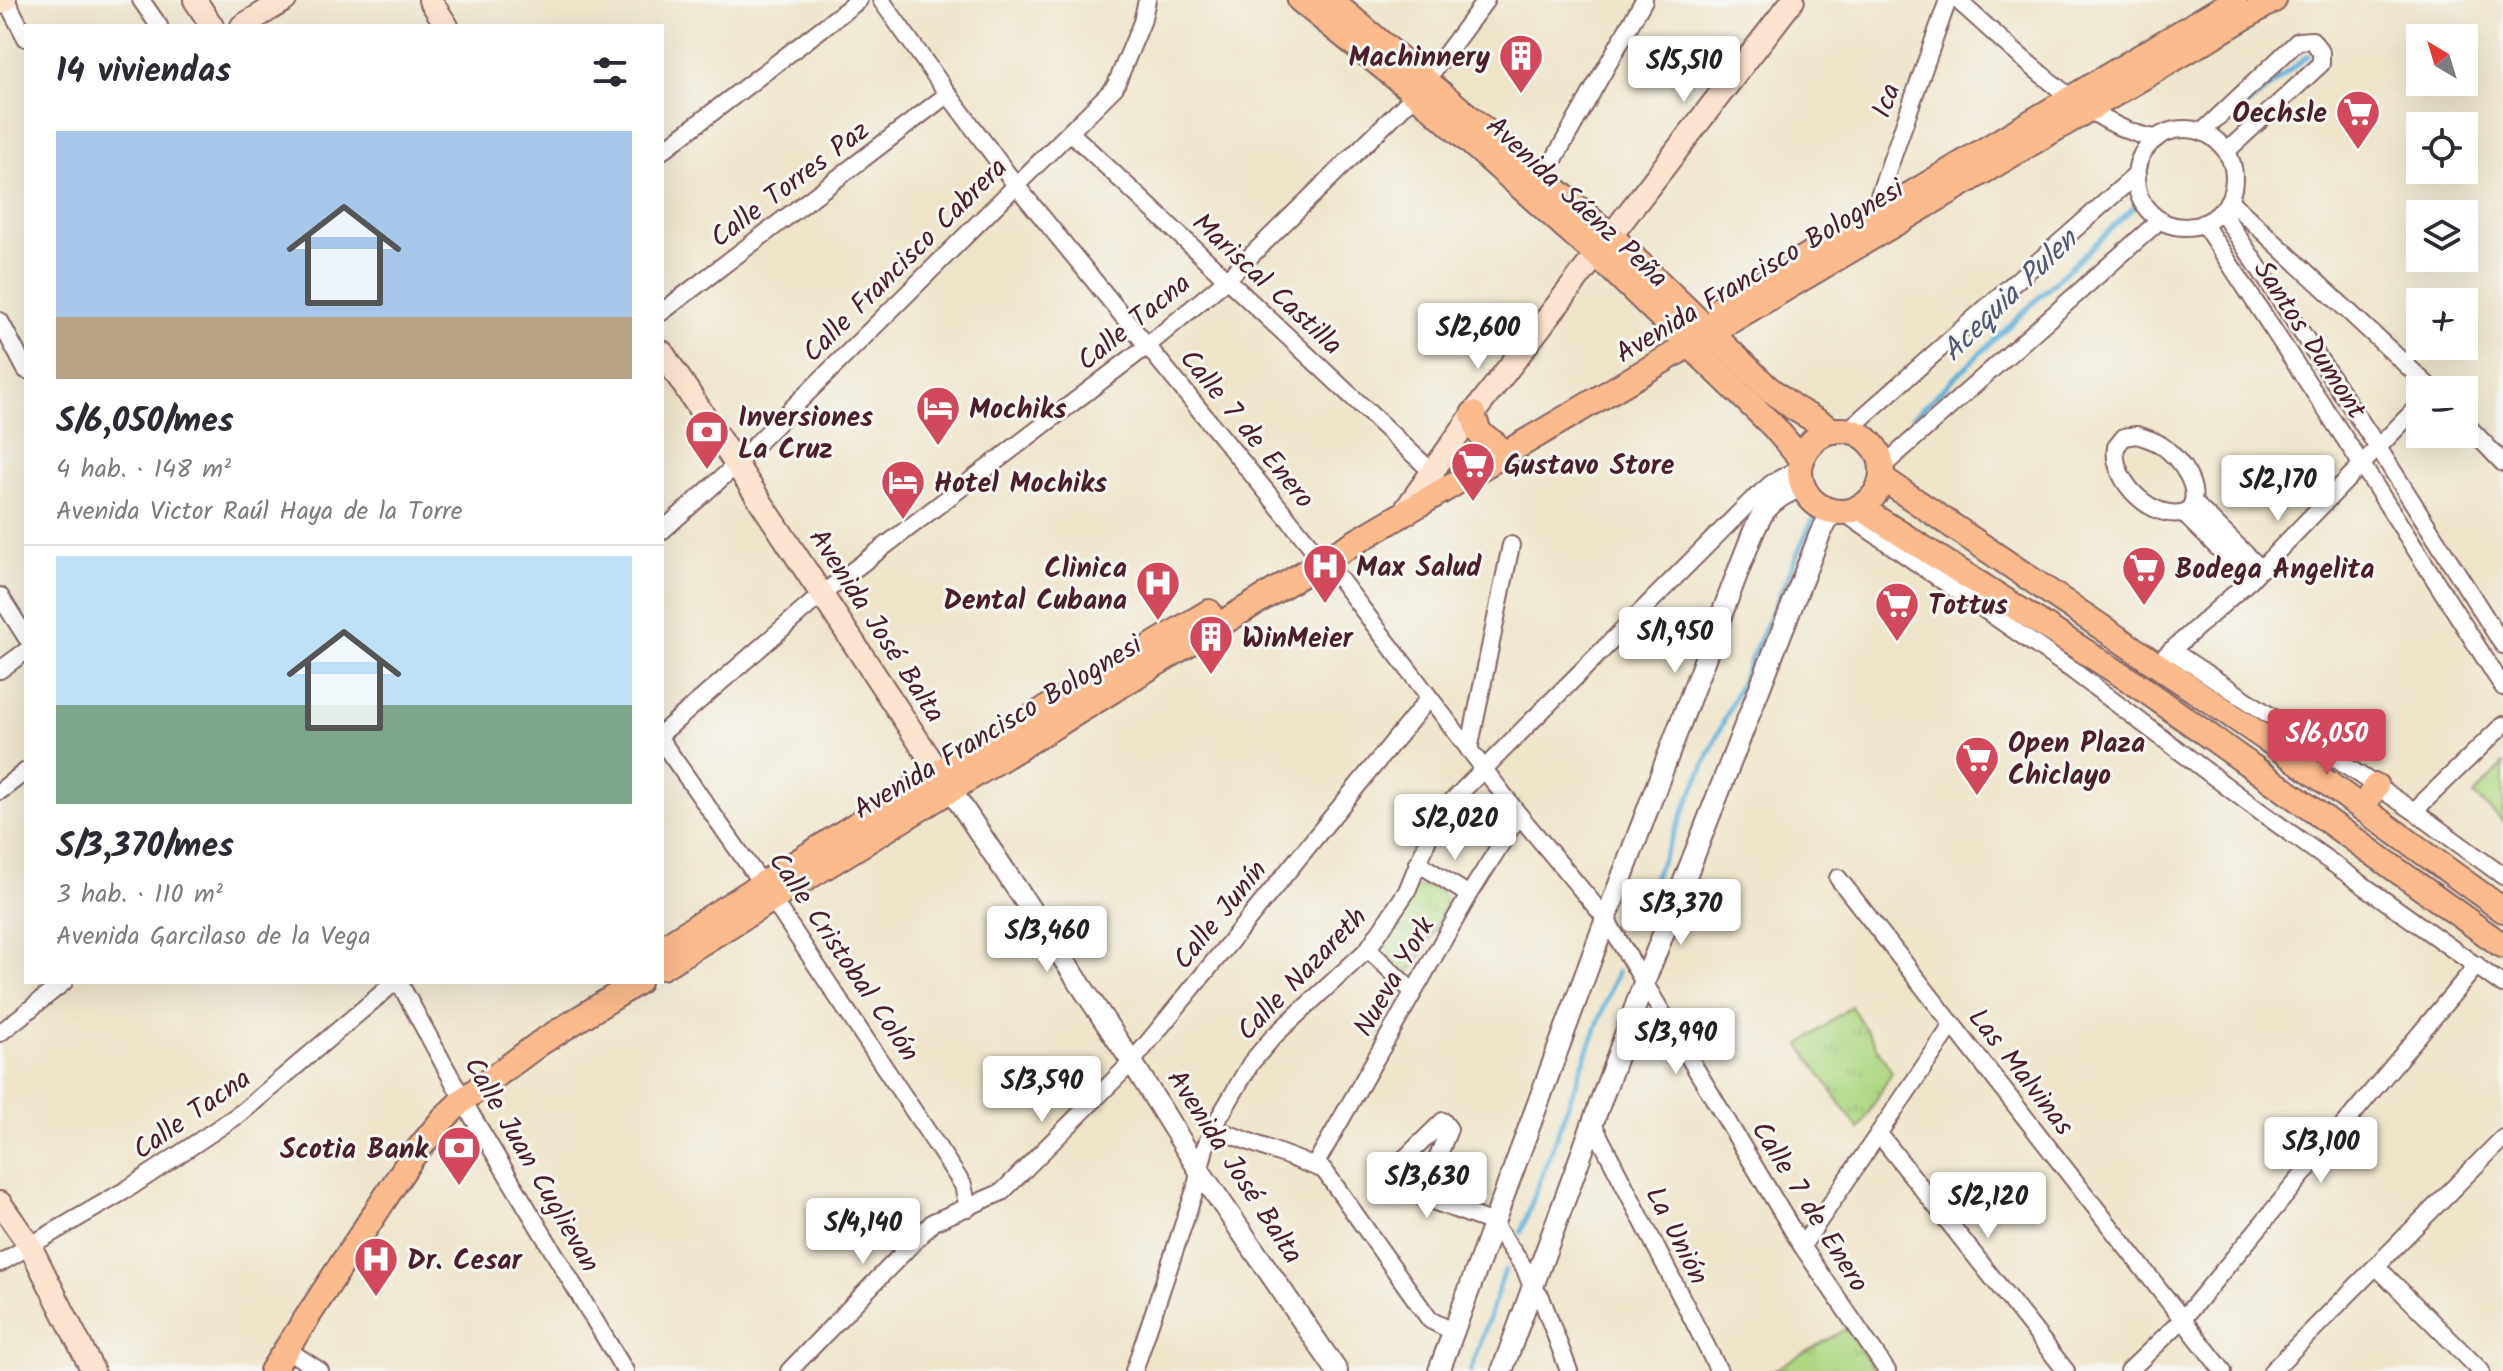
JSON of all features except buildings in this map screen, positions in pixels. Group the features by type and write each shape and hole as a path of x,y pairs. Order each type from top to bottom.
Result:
{"main road":[{"path":"195,0 211,24"},
{"path":"245,24 285,0"},
{"path":"430,0 446,24"},
{"name":"Avenida Sáenz Peña","path":"1300,0 1544,177 1604,245 1694,334 1774,427 1802,471"},
{"name":"Avenida Sáenz Peña","path":"1330,0 1422,88 1604,245"},
{"path":"1401,516 1473,414 1793,0"},
{"name":"Avenida Francisco Bolognesi","path":"1319,555 1401,516 1694,334 2080,104 2235,0"},
{"name":"Avenida Francisco Bolognesi","path":"664,947 766,892 1319,555 1495,444 1694,334 1871,218 2274,0"},
{"name":"Avenida Sáenz Peña","path":"1694,334 1794,408 1841,431"},
{"name":"Avenida José Balta","path":"664,355 945,781"},
{"path":"1473,414 1479,433 1495,444"},
{"path":"1845,510 1870,500 1877,490 1882,472 1878,454 1871,443 1860,435 1841,431 1814,441 1802,471 1810,497 1820,506 1845,510 2142,688 2503,946"},
{"path":"1882,472 2278,734 2362,808 2503,910"},
{"path":"2362,808 2376,786"},
{"name":"Avenida Francisco Bolognesi","path":"664,966 766,892"},
{"path":"272,1371 412,1157 460,1093 536,1028 605,984"},
{"path":"256,1371 398,1147 417,1124 460,1093 635,984"},
{"path":"0,1203 30,1246 93,1371"}],"street":[{"path":"141,0 158,24"},
{"path":"664,149 859,0"},
{"name":"Calle 7 de Enero","path":"881,0 1015,184 1319,555 1519,815 1606,919 1802,1246 1887,1371"},
{"name":"Calle Francisco Cabrera","path":"664,529 735,464 1115,87 1142,22 1147,0"},
{"name":"Calle Tacna","path":"664,731 822,594 1147,346 1226,280 1422,88 1486,0"},
{"path":"1544,177 1644,0"},
{"name":"Ica","path":"1871,218 1948,0"},
{"path":"1957,0 2142,155"},
{"path":"3,1 24,35"},
{"path":"2202,132 2298,41 2312,40 2321,52 2321,64 2227,151"},
{"name":"Calle Torres Paz","path":"664,310 948,94"},
{"path":"2080,104 2130,133 2157,138"},
{"path":"2187,129 2202,132 2216,139 2227,151 2232,163 2233,188 2225,205 2203,223 2189,227 2160,220 2142,200 2137,174 2142,155 2157,138 2171,131 2187,129"},
{"name":"Mariscal Castilla","path":"1071,133 1431,471"},
{"path":"1841,431 2137,174"},
{"path":"2225,205 2417,376"},
{"name":"Santos Dumont","path":"2225,205 2503,645"},
{"path":"1882,472 2160,220"},
{"name":"Santos Dumont","path":"2203,223 2503,687"},
{"path":"0,321 24,366"},
{"path":"2164,657 2256,574 2406,419"},
{"path":"2188,508 2158,509 2134,493 2118,467 2115,453 2119,441 2137,435 2167,450 2181,464 2188,478 2188,508 2256,574"},
{"path":"2478,437 2503,463"},
{"path":"1439,1371 1606,919 1760,520 1802,471"},
{"name":"Calle Nazareth","path":"1134,1371 1213,1128 1251,1063 1274,1036 1368,949 1400,903 1443,810 1750,502 1772,483 1802,471"},
{"path":"1502,1371 1644,983 1820,534 1845,510 2072,670 2258,810 2503,985"},
{"path":"1469,750 1511,545"},
{"path":"0,596 24,634"},
{"path":"0,670 24,652"},
{"name":"Calle Junín","path":"799,1368 933,1222 1002,1192 1132,1062 1429,698"},
{"path":"2414,811 2503,725"},
{"path":"2278,734 2376,786 2503,876"},
{"name":"Calle Cristobal Colón","path":"664,745 963,1185 968,1208"},
{"path":"0,791 24,773"},
{"name":"Avenida José Balta","path":"945,781 1132,1062 1199,1170 1337,1371"},
{"name":"Nueva York","path":"1315,1165 1469,895 1519,815"},
{"path":"1418,863 1469,895"},
{"name":"Las Malvinas","path":"1838,878 2223,1371"},
{"path":"1368,949 1413,992"},
{"path":"2129,1371 2182,1320 2477,965"},
{"path":"0,1033 61,984"},
{"name":"Calle Tacna","path":"0,1263 126,1190 241,1113 395,984"},
{"name":"Calle Juan Cuglievan","path":"398,984 625,1371"},
{"path":"1802,1246 1953,1024"},
{"path":"1422,1197 1449,1129 1443,1121 1394,1169 1422,1197 1493,1223 1541,1297 1569,1371"},
{"name":"La Unión","path":"1592,1122 1719,1371"},
{"path":"1213,1128 1324,1170 1430,1320 1454,1332"},
{"path":"1879,1134 2066,1371"},
{"path":"2272,1371 2503,1138"},
{"path":"2377,1267 2481,1371"},
{"path":"286,1349 320,1371"}],"green space":[{"path":"2503,764 2503,821 2474,795"},
{"path":"1431,886 1443,896 1444,911 1406,977 1379,951 1379,947 1415,888"},
{"path":"1851,1006 1892,1072 1859,1130 1800,1045"},
{"path":"1846,1329 1875,1371 1772,1371"}],"waterway":[{"name":"Acequia Pulen","path":"2237,114 2308,55"},
{"name":"Acequia Pulen","path":"1913,417 2135,206"},
{"name":"Acequia Pulen","path":"1633,926 1814,517"},
{"name":"Acequia Pulen","path":"1521,1232 1617,972"},
{"name":"Acequia Pulen","path":"1471,1371 1505,1270"}],"place":[{"name":"Machinnery","path":"1521,95"},
{"name":"Oechsle","path":"2358,151"},
{"name":"Mochiks","path":"938,447"},
{"name":"Inversiones La Cruz","path":"707,471"},
{"name":"Gustavo Store","path":"1473,503"},
{"name":"Hotel Mochiks","path":"903,521"},
{"name":"Max Salud","path":"1325,605"},
{"name":"Bodega Angelita","path":"2144,607"},
{"name":"Clinica Dental Cubana","path":"1158,622"},
{"name":"Tottus","path":"1897,643"},
{"name":"WinMeier","path":"1211,676"},
{"name":"Open Plaza Chiclayo","path":"1977,797"},
{"name":"Scotia Bank","path":"459,1187"},
{"name":"Dr. Cesar","path":"376,1298"}]}
